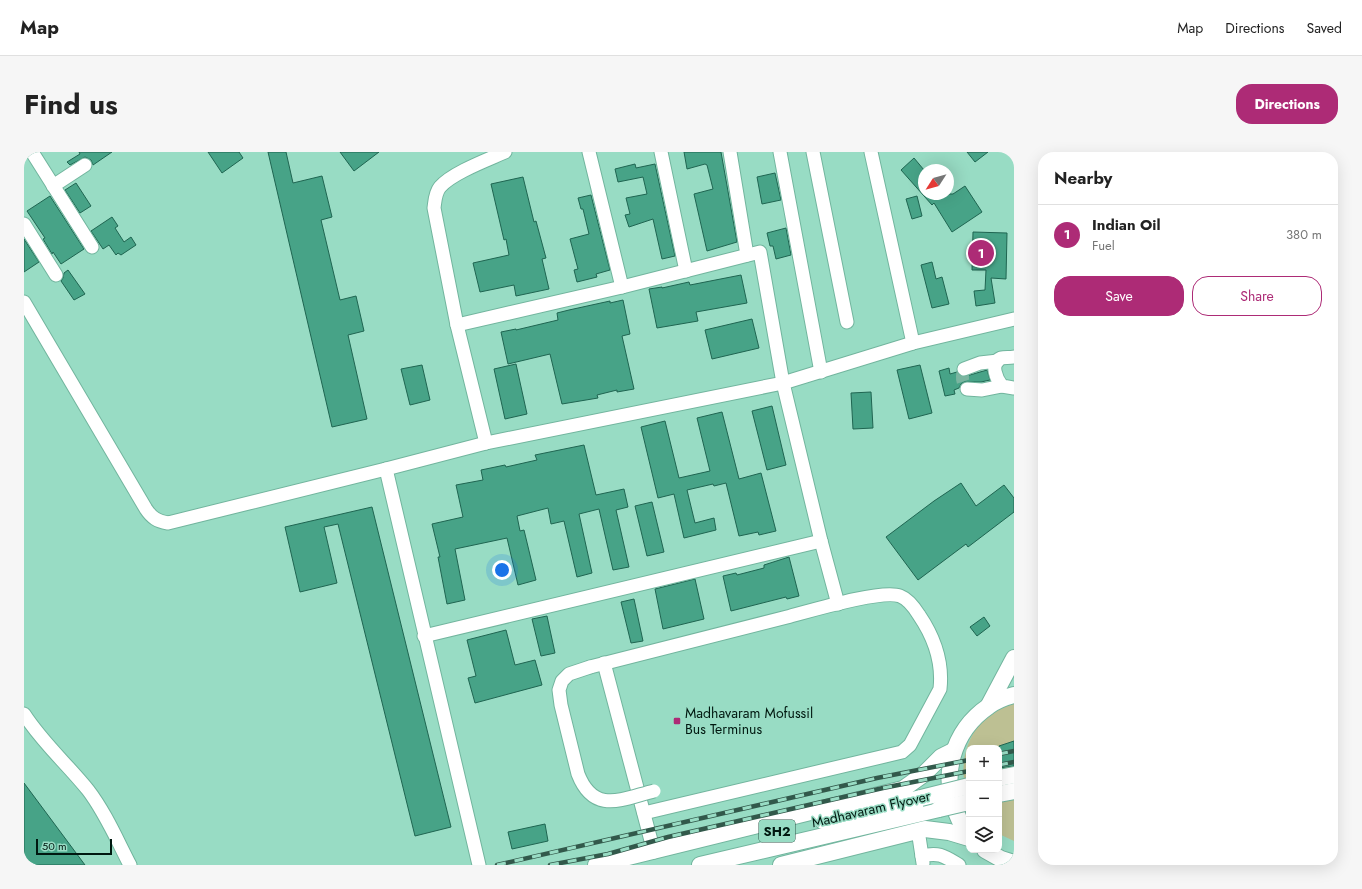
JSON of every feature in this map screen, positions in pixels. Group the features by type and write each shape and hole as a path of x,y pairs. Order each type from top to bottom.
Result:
{"main road":[{"path":"989,705 1014,658"},
{"path":"966,830 959,820 951,798 949,774 953,751 967,725 989,705 1014,694"},
{"path":"596,865 654,852 903,789 924,774 941,757 953,751"},
{"path":"1002,777 1014,775"},
{"name":"Madhavaram Flyover","path":"633,865 966,787"},
{"path":"1002,793 1014,791"},
{"name":"Madhavaram Flyover","path":"700,865 966,803"},
{"path":"781,865 825,860 925,828 949,832 966,837"},
{"path":"990,853 1006,862"}],"street":[{"path":"32,152 92,247"},
{"path":"486,443 457,325 434,208 435,197 440,188 448,180 504,152"},
{"path":"589,152 622,287"},
{"path":"661,152 686,271"},
{"path":"730,152 747,255"},
{"path":"780,152 821,372"},
{"path":"813,152 847,322"},
{"path":"871,152 913,343"},
{"path":"53,186 85,165"},
{"path":"24,224 56,275"},
{"path":"457,325 622,287 760,252 783,383 821,541 838,604"},
{"path":"24,302 28,318 146,509 152,517 158,521 168,523 486,443 783,383 913,343 1014,319"},
{"path":"1008,387 997,380 995,365 1001,358 1014,357"},
{"path":"964,369 980,363 998,361"},
{"path":"967,389 982,390 1008,387"},
{"path":"386,469 479,865"},
{"path":"424,636 821,541"},
{"path":"644,813 897,754 907,748 940,689 940,664 933,639 926,625 906,599 889,594 880,595 838,604 604,663 569,674 562,680 559,690 570,744 581,782 592,796 598,800 606,802 654,791"},
{"path":"604,663 654,852"},
{"path":"24,714 40,735 87,789 96,802 130,865"},
{"path":"918,830 923,861 933,854 939,854 959,865"}],"green space":[{"path":"1014,701 1014,841 1002,835 1002,745 968,745 979,724 988,715 1005,704"},
{"path":"966,751 966,789 963,773"}],"building":[{"path":"79,152 112,152 93,165 91,160 85,157 70,165 67,162 80,154"},
{"path":"208,152 239,152 243,158 222,173"},
{"path":"268,152 286,152 293,183 322,176 332,217 321,220 340,300 356,296 364,331 348,335 367,419 332,427"},
{"path":"340,152 379,152 354,171"},
{"path":"684,152 721,152 737,242 707,251 694,194 713,189 707,165 705,164 687,169"},
{"path":"967,152 988,152 975,162"},
{"path":"914,158 919,164 918,189 901,170"},
{"path":"635,164 636,168 655,164 675,256 662,259 653,219 629,227 625,215 630,214 626,198 647,194 643,177 618,182 615,169"},
{"path":"775,173 781,200 762,204 757,177"},
{"path":"523,177 534,222 536,221 546,258 542,259 549,289 516,296 514,285 480,292 473,263 509,255 491,184"},
{"path":"76,183 91,206 80,213 65,190"},
{"path":"965,186 982,212 952,232 934,203 932,205 928,200 954,200 954,193"},
{"path":"591,195 610,270 596,274 597,277 577,282 574,270 578,269 570,239 589,234 583,209 581,209 578,198"},
{"path":"50,196 84,249 61,264 53,252 52,254 43,239 45,238 27,211"},
{"path":"917,196 922,216 912,219 906,199"},
{"path":"112,217 118,226 115,228 124,242 131,237 136,245 121,255 118,253 116,255 109,245 103,249 91,231"},
{"path":"786,228 791,255 776,259 773,246 770,246 767,233"},
{"path":"973,232 1007,233 1006,279 991,278 995,303 976,306 974,291 985,290 986,270 972,270"},
{"path":"24,239 39,262 24,272"},
{"path":"932,262 936,279 942,277 949,304 932,308 921,265"},
{"path":"68,270 85,294 74,300 61,281 64,273"},
{"path":"741,275 747,303 696,312 698,321 657,328 649,289 662,288 689,282 690,285"},
{"path":"623,300 630,334 622,336 634,389 617,392 617,390 597,395 598,398 562,404 550,354 508,364 501,332 558,320 557,313 610,301 610,303"},
{"path":"752,319 759,348 712,359 705,330"},
{"path":"516,364 527,414 505,419 494,369"},
{"path":"422,365 430,400 410,405 401,369"},
{"path":"920,365 932,413 909,419 897,370"},
{"path":"949,368 950,374 957,372 963,377 987,370 990,380 981,382 964,382 959,388 954,390 955,394 945,396 939,371"},
{"path":"871,392 873,428 853,429 851,393"},
{"path":"772,406 786,465 767,470 752,411"},
{"path":"722,412 739,479 761,473 776,531 759,535 758,532 739,536 726,483 714,486 713,484 687,490 695,523 714,518 716,530 684,538 674,494 658,498 641,427 665,421 679,478 710,471 697,418"},
{"path":"584,445 596,495 624,489 628,507 616,510 629,567 613,570 599,509 579,514 592,573 577,577 564,521 551,524 548,508 517,516 520,531 524,530 536,580 518,585 507,538 455,549 465,600 447,604 438,557 440,557 432,524 463,517 456,485 483,480 481,470 505,465 506,467 537,460 535,455"},
{"path":"961,483 976,506 1004,485 1014,498 1014,512 968,547 966,544 918,580 886,537"},
{"path":"652,502 664,552 647,556 635,506"},
{"path":"372,507 451,827 415,836 338,524 324,527 337,583 300,592 285,527"},
{"path":"789,557 799,596 787,599 786,597 731,611 723,576 736,573 737,575 764,568 764,565"},
{"path":"695,579 704,619 663,629 655,589"},
{"path":"634,599 643,641 631,643 621,602"},
{"path":"547,616 555,653 541,656 532,619"},
{"path":"984,617 990,626 977,636 970,627"},
{"path":"506,630 515,665 535,660 542,685 475,703 468,678 476,676 467,640"},
{"path":"1014,741 1014,766 1002,768 1002,745"},
{"path":"24,783 85,865 24,865"},
{"path":"545,824 548,841 512,849 508,832"}],"tunnel":[{"path":"964,369 962,379 967,389"}],"railway":[{"path":"1002,753 1014,751"},
{"path":"497,865 877,778 966,761"},
{"path":"1002,764 1014,762"},
{"path":"550,865 608,854 668,837 883,788 966,772"}],"place":[{"name":"Indian Oil","path":"981,253"},
{"name":"Madhavaram Mofussil Bus Terminus","path":"677,721"}]}
